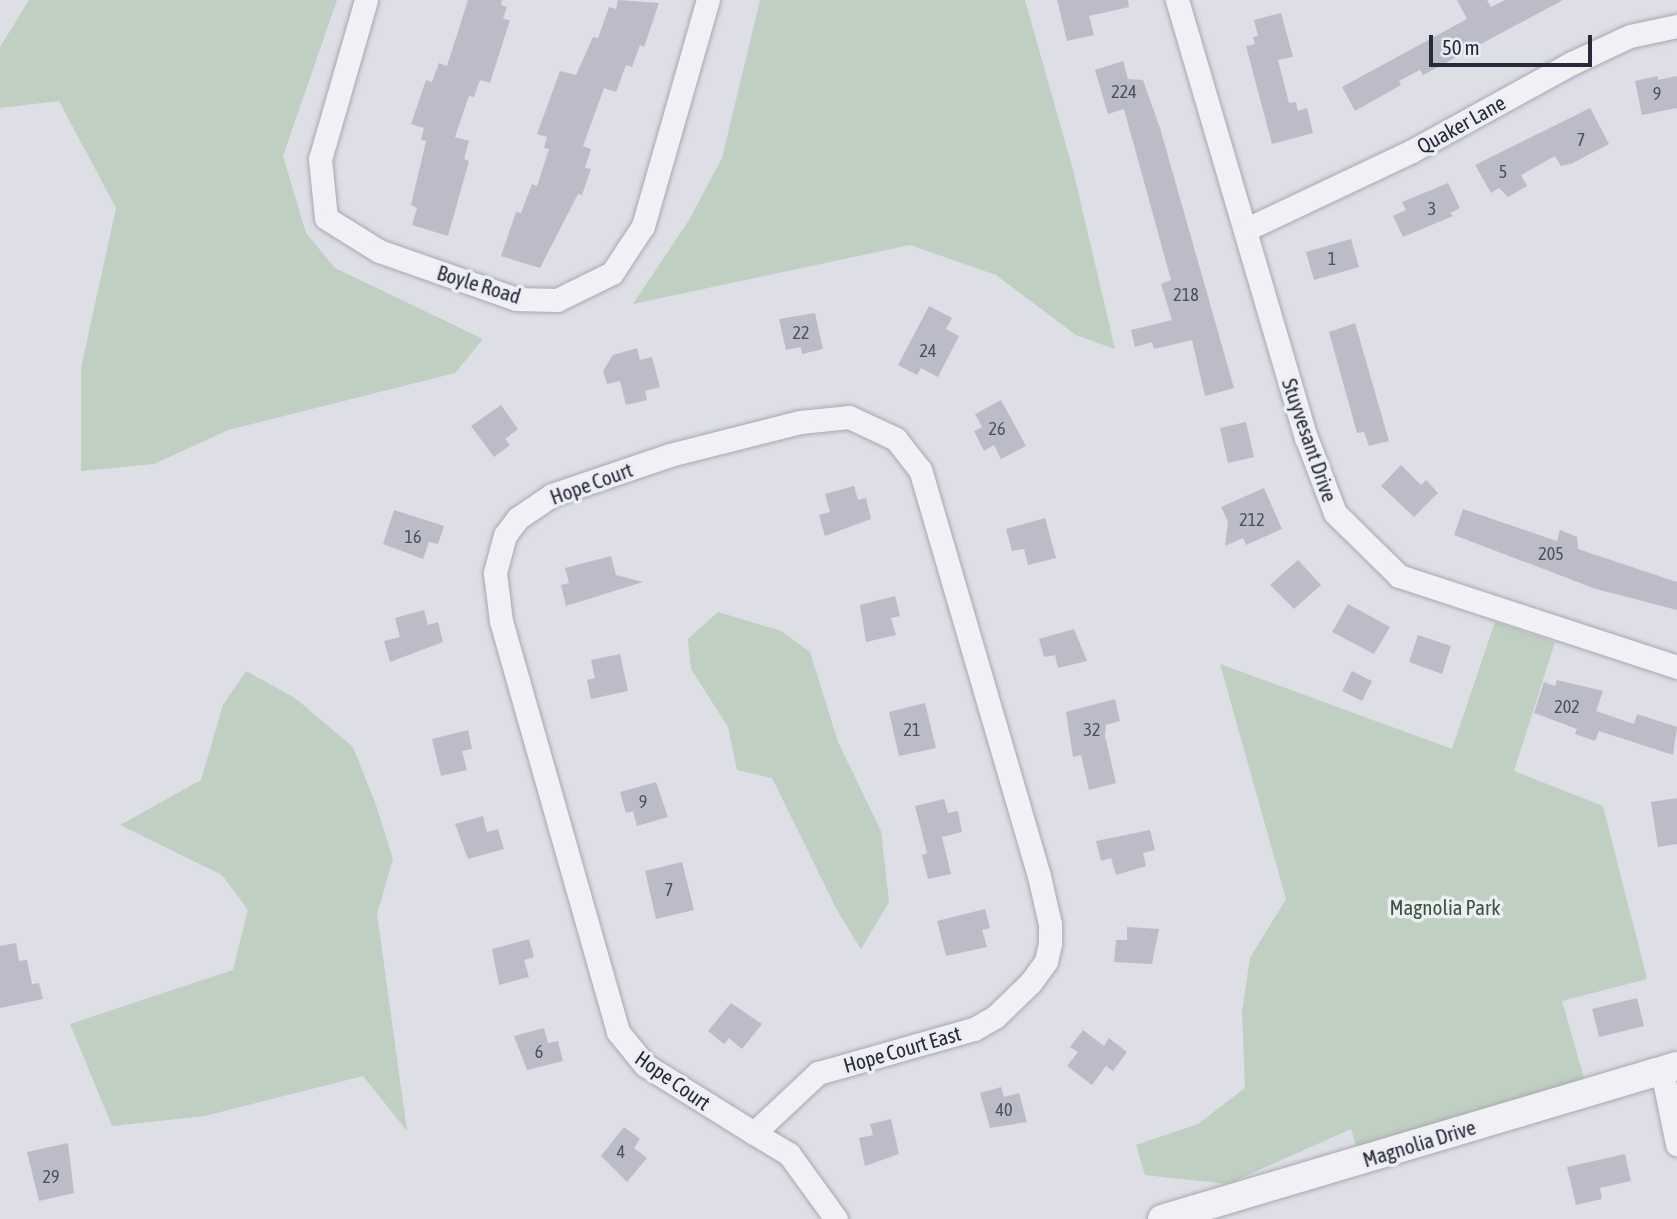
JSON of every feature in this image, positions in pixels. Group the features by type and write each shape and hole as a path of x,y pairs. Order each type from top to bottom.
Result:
{"street":[{"name":"Boyle Road","path":"366,0 320,159 326,218 379,251 516,299 557,300 612,273 643,226 708,0"},
{"name":"Stuyvesant Drive","path":"1177,0 1323,485 1335,513 1359,540 1399,576 1677,667"},
{"name":"Quaker Lane","path":"1247,229 1410,152 1572,63 1630,36 1677,26"},
{"name":"Hope Court","path":"836,1219 789,1154 645,1065 618,1032 496,597 498,554 505,535 540,502 670,455 827,417 849,417 880,429 910,451 941,531 1040,876 1050,924 1046,961"},
{"name":"Hope Court East","path":"754,1133 818,1073 974,1029 995,1017 1016,1000 1046,961"},
{"path":"1670,1068 1677,1144"},
{"name":"Magnolia Drive","path":"1162,1219 1670,1068"}],"green space":[{"path":"29,0 337,0 283,156 306,233 335,268 483,339 455,373 228,430 154,464 81,471 81,368 116,208 59,101 0,108 0,47"},
{"path":"760,0 1025,0 1073,170 1115,349 1076,335 996,275 910,245 633,304 689,220 722,158"},
{"path":"718,612 781,631 810,652 838,742 881,831 889,902 861,949 839,914 772,778 737,770 728,727 691,669 688,639"},
{"name":"Magnolia Park","path":"1495,622 1555,642 1514,771 1603,806 1647,979 1562,1001 1586,1085 1358,1152 1351,1129 1228,1184 1145,1175 1136,1145 1198,1124 1245,1088 1242,1012 1250,958 1286,899 1220,664 1452,749"},
{"path":"246,671 295,698 353,747 376,805 393,859 377,914 407,1131 363,1076 205,1116 112,1126 70,1024 233,970 248,910 222,875 120,825 201,780 223,705"}],"building":[{"path":"468,0 502,0 501,5 507,7 503,19 510,20 490,83 480,80 474,97 469,96 455,137 469,141 464,159 469,161 448,236 412,225 417,208 411,205 426,141 421,140 424,128 411,124 426,80 432,82 439,63 447,66"},
{"path":"618,0 659,3 644,47 640,45 632,67 626,65 616,92 604,88 583,146 591,149 585,168 591,169 582,195 578,194 540,268 501,256 516,212 521,213 532,184 537,186 549,149 544,148 547,137 537,134 560,71 576,75 593,37 598,38 609,7 616,9"},
{"path":"1057,0 1128,0 1129,7 1089,16 1094,35 1067,41"},
{"path":"1457,0 1487,0 1491,7 1505,0 1563,0 1423,75 1420,70 1399,81 1401,85 1355,111 1342,87 1467,19"},
{"path":"1281,13 1293,57 1278,60 1289,103 1296,102 1298,111 1307,108 1313,133 1272,144 1246,46 1255,44 1253,37 1258,36 1254,20"},
{"path":"1123,61 1128,79 1143,80 1160,128 1234,388 1205,396 1192,340 1154,349 1152,342 1135,347 1131,330 1172,320 1161,284 1171,280 1124,109 1108,114 1095,70"},
{"path":"1658,76 1658,80 1677,76 1677,108 1642,115 1635,81"},
{"path":"1590,108 1609,144 1571,164 1561,166 1555,156 1521,175 1527,186 1508,197 1499,188 1491,193 1475,165"},
{"path":"1448,183 1460,208 1450,213 1453,216 1403,237 1393,216 1406,210 1402,202"},
{"path":"1351,239 1359,267 1314,280 1306,252"},
{"path":"929,306 952,318 946,329 959,336 938,377 921,368 917,375 898,365"},
{"path":"815,313 823,349 802,354 801,347 786,350 779,319"},
{"path":"1355,323 1389,441 1369,446 1364,432 1357,433 1329,332"},
{"path":"637,348 640,360 652,357 660,387 645,391 647,400 626,405 620,381 607,384 603,371 613,355"},
{"path":"1001,400 1026,446 1001,459 994,445 984,451 974,431 982,427 975,414"},
{"path":"501,405 518,429 505,439 510,445 494,457 471,426"},
{"path":"1246,422 1254,457 1228,463 1220,428"},
{"path":"1401,465 1421,485 1426,480 1438,493 1414,517 1381,486"},
{"path":"854,486 858,500 866,498 871,519 825,536 819,515 830,512 825,494"},
{"path":"1264,488 1282,529 1246,545 1243,538 1225,546 1228,522 1221,507"},
{"path":"1463,509 1557,541 1560,530 1577,537 1578,549 1677,582 1677,610 1596,589 1454,535"},
{"path":"394,510 444,526 438,544 429,542 423,559 383,544"},
{"path":"1045,518 1056,558 1028,565 1024,549 1012,551 1006,529"},
{"path":"611,556 616,575 643,582 566,606 561,585 569,583 565,568"},
{"path":"1298,560 1321,585 1294,609 1270,585"},
{"path":"895,596 900,616 891,618 896,635 866,642 860,605"},
{"path":"1348,604 1390,627 1374,654 1332,632"},
{"path":"424,610 428,625 438,622 443,642 390,662 384,641 400,637 395,618"},
{"path":"1074,629 1087,661 1058,668 1055,655 1044,657 1039,639"},
{"path":"1418,635 1451,646 1442,674 1409,662"},
{"path":"620,654 628,691 591,699 587,680 595,678 591,660"},
{"path":"1352,671 1372,681 1362,701 1342,691"},
{"path":"1557,680 1603,691 1596,711 1634,724 1637,714 1677,727 1673,755 1599,731 1595,741 1575,734 1577,729 1534,713 1544,682 1555,686"},
{"path":"1115,699 1120,721 1106,725 1105,736 1116,783 1089,790 1081,755 1073,757 1066,712"},
{"path":"925,703 936,748 899,756 889,712"},
{"path":"468,730 472,749 462,751 467,770 441,776 432,739"},
{"path":"656,782 668,817 637,826 633,811 626,813 620,792"},
{"path":"1677,798 1677,844 1658,847 1651,802"},
{"path":"944,799 948,813 958,811 962,832 942,837 951,874 928,879 922,855 927,853 915,806"},
{"path":"483,816 487,832 498,829 504,849 468,859 455,824"},
{"path":"1150,830 1155,850 1143,853 1146,866 1116,875 1111,858 1101,861 1096,841"},
{"path":"682,862 694,910 656,919 645,871"},
{"path":"985,909 990,928 982,930 987,947 946,956 937,921"},
{"path":"1127,927 1159,929 1152,964 1114,962 1116,940 1127,940"},
{"path":"529,939 534,957 524,960 529,977 499,985 492,949"},
{"path":"16,943 19,961 27,960 32,984 39,983 43,999 0,1008 0,946"},
{"path":"1637,998 1644,1026 1599,1037 1592,1009"},
{"path":"731,1003 762,1024 742,1049 729,1038 724,1044 708,1031"},
{"path":"544,1028 548,1043 558,1041 563,1061 527,1070 514,1036"},
{"path":"1083,1030 1104,1046 1109,1038 1127,1052 1113,1071 1106,1066 1092,1085 1067,1066 1078,1052 1070,1047"},
{"path":"1001,1087 1004,1097 1019,1093 1027,1122 990,1128 980,1093"},
{"path":"891,1119 899,1154 865,1166 859,1138 873,1135 870,1124"},
{"path":"624,1127 640,1139 634,1148 647,1158 627,1182 601,1156"},
{"path":"68,1143 74,1193 39,1201 27,1152"},
{"path":"1625,1154 1631,1181 1600,1188 1602,1199 1576,1205 1567,1167"}]}
